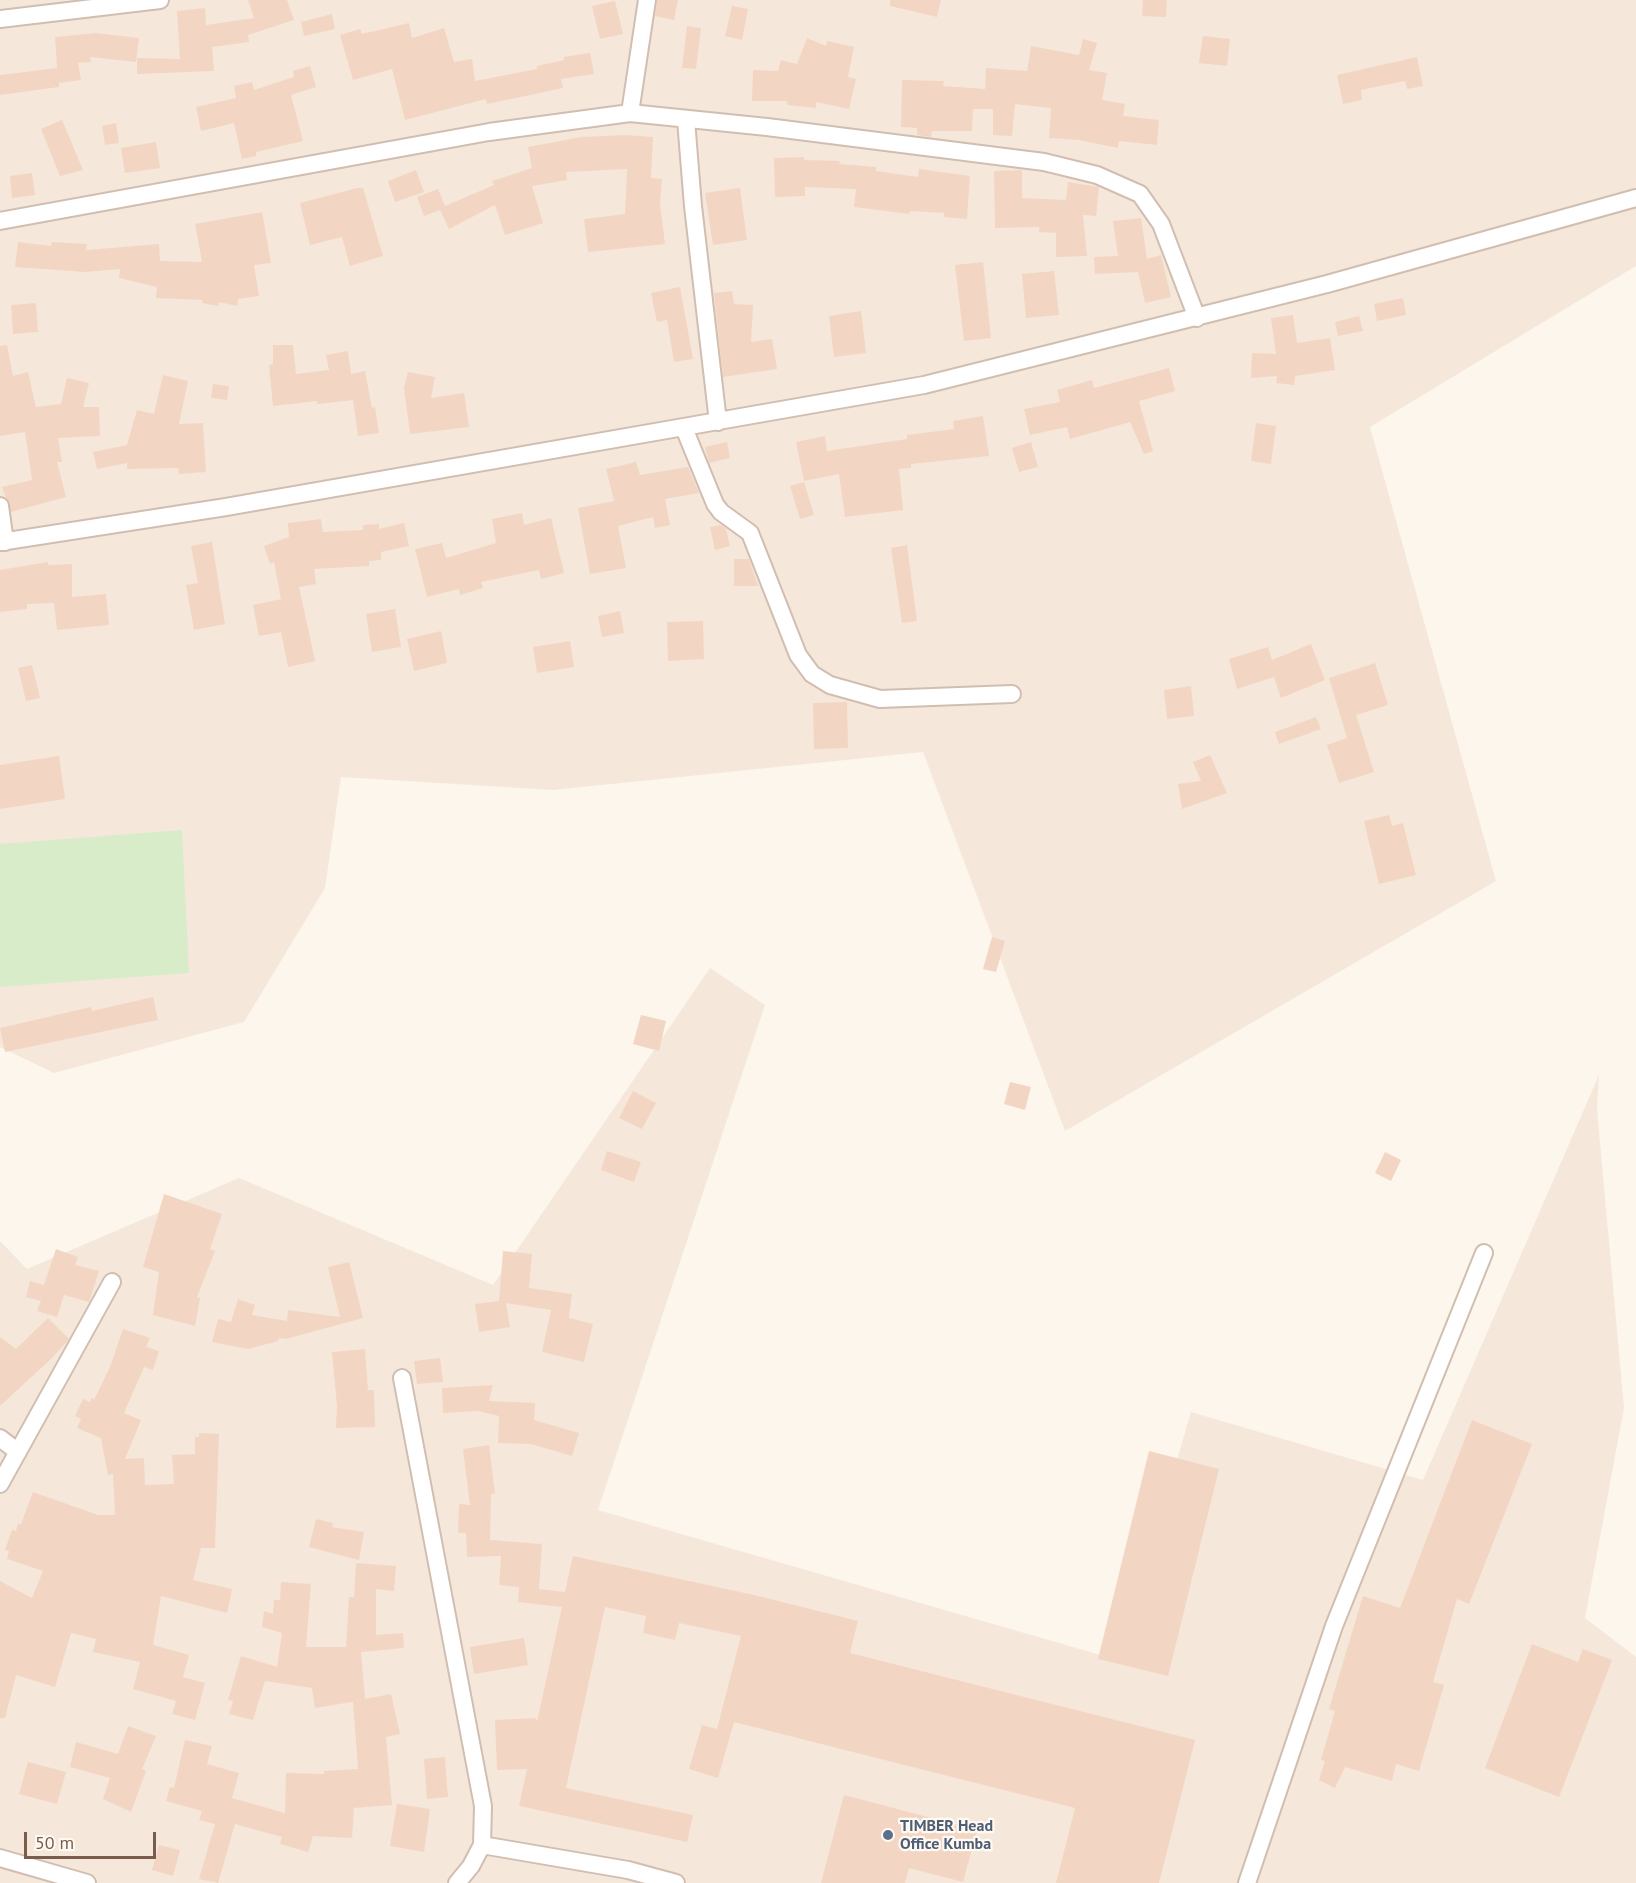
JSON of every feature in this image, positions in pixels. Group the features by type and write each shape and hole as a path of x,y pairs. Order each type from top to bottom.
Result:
{"street":[{"path":"0,19 139,5 160,0"},
{"path":"630,113 647,0"},
{"path":"0,221 489,132 598,115 630,113 778,128 1044,162 1097,175 1140,194 1161,224 1197,318"},
{"path":"686,120 693,207 718,422"},
{"path":"0,506 3,542 226,507 924,386 1197,318 1636,198"},
{"path":"684,428 715,504 721,512 750,534 798,655 812,674 830,685 880,699 1012,694"},
{"path":"1246,1883 1334,1626 1484,1253"},
{"path":"0,1484 112,1282"},
{"path":"402,1378 483,1806 482,1845 471,1866 457,1883"},
{"path":"0,1438 18,1452"},
{"path":"482,1845 586,1861 676,1883"},
{"path":"0,1858 87,1883"}],"shaded area":[{"path":"0,0 1636,0 1636,266 1370,427 1496,881 1065,1131 923,752 553,790 341,777 325,888 244,1022 54,1073 0,1047"},
{"path":"710,968 765,1005 598,1510 1118,1660 1191,1412 1423,1480 1599,1075 1597,1109 1624,1408 1585,1618 1636,1657 1636,1883 0,1883 0,1241 27,1269 239,1178 493,1285"}],"green space":[{"path":"182,830 189,973 0,987 0,844"}],"building":[{"path":"248,0 287,0 294,20 248,35 249,42 212,47 214,71 137,74 137,58 180,59 177,11 205,8 206,25 254,18"},
{"path":"657,0 678,0 674,20 655,16"},
{"path":"890,0 941,0 937,17 890,6"},
{"path":"1143,0 1167,0 1166,17 1142,16"},
{"path":"615,1 623,34 600,39 592,6"},
{"path":"732,6 748,9 742,40 725,36"},
{"path":"332,14 335,29 304,36 301,22"},
{"path":"409,23 412,38 444,28 454,62 472,59 475,81 537,69 537,66 564,60 564,57 590,53 594,74 561,79 563,88 487,104 486,99 405,120 392,69 353,80 340,35 360,29 362,34"},
{"path":"687,26 701,28 696,69 682,68"},
{"path":"96,33 139,38 136,62 90,57 91,62 78,63 81,80 59,83 59,87 0,95 0,75 57,68 55,37"},
{"path":"1203,36 1230,39 1227,66 1199,63"},
{"path":"807,38 826,46 827,41 854,47 848,77 856,79 849,109 816,102 816,108 787,105 787,101 752,101 753,70 778,71 781,60 797,64"},
{"path":"1083,39 1097,43 1089,70 1107,73 1102,100 1125,104 1123,116 1159,120 1157,145 1119,141 1118,148 1079,140 1049,138 1051,108 1015,104 1012,136 993,135 993,109 973,109 972,131 932,131 931,137 917,135 917,128 901,127 902,80 944,81 943,86 985,89 986,68 1027,71 1031,46 1079,55"},
{"path":"1417,57 1423,86 1407,89 1405,81 1361,90 1362,100 1343,104 1337,75"},
{"path":"310,66 316,87 291,95 303,141 256,152 256,156 242,159 234,123 201,131 196,107 236,98 234,86 252,82 254,90 294,77 293,71"},
{"path":"62,120 83,170 60,176 41,129"},
{"path":"116,123 119,143 105,145 102,126"},
{"path":"625,135 653,137 651,178 662,179 660,204 665,244 588,252 584,219 625,214 627,169 566,172 567,180 532,186 543,223 505,235 495,205 449,229 440,210 424,216 417,197 438,189 445,206 494,185 492,181 532,168 528,147 581,137"},
{"path":"156,142 160,168 125,173 121,148"},
{"path":"804,157 804,160 840,161 839,164 876,167 876,171 918,177 919,169 970,176 967,219 944,217 944,213 910,211 909,214 854,207 856,189 805,187 805,196 775,197 774,158"},
{"path":"416,170 424,192 395,202 388,181"},
{"path":"1022,170 1022,198 1066,200 1068,182 1099,187 1096,216 1083,215 1087,256 1056,257 1056,233 1039,232 1039,227 995,228 994,171"},
{"path":"32,173 35,195 12,198 10,176"},
{"path":"363,188 383,256 350,266 342,237 310,245 300,203"},
{"path":"740,188 747,240 713,245 705,193"},
{"path":"262,212 271,263 254,265 259,296 238,299 237,306 219,302 218,306 202,303 203,300 156,298 157,287 119,278 120,269 85,272 15,267 18,242 51,246 52,242 87,244 86,250 159,244 160,261 202,262 195,224"},
{"path":"1141,218 1147,259 1161,255 1171,297 1145,303 1138,272 1095,274 1094,257 1118,256 1113,221"},
{"path":"983,262 991,338 964,341 955,265"},
{"path":"1054,271 1059,315 1026,318 1022,274"},
{"path":"680,287 693,359 674,362 667,320 657,322 651,293"},
{"path":"732,291 734,304 753,305 751,342 772,339 777,369 723,377 714,293"},
{"path":"1403,298 1406,315 1377,321 1374,304"},
{"path":"36,303 38,332 13,334 11,305"},
{"path":"861,311 866,353 834,357 829,316"},
{"path":"1293,315 1297,343 1330,338 1335,370 1295,376 1294,385 1276,383 1277,376 1251,378 1252,353 1276,354 1271,318"},
{"path":"1359,316 1363,331 1338,336 1335,322"},
{"path":"7,345 13,376 28,372 36,407 61,404 67,378 89,383 83,407 99,407 100,436 58,438 62,462 57,462 66,497 11,512 2,487 32,480 25,432 0,436 0,346"},
{"path":"273,345 293,345 296,374 329,370 326,355 348,351 351,374 365,371 372,408 375,407 379,433 358,436 353,400 273,406 269,365 273,364"},
{"path":"1169,368 1175,391 1139,401 1153,451 1144,454 1130,422 1070,439 1067,427 1030,435 1024,409 1060,402 1057,390 1092,380 1094,388"},
{"path":"408,372 435,377 431,398 464,393 469,427 410,434 404,388"},
{"path":"163,375 188,381 179,424 203,423 206,472 179,474 178,468 127,469 127,463 97,469 93,452 127,445 137,410 154,414"},
{"path":"213,384 229,386 227,400 211,398"},
{"path":"983,416 989,456 911,464 911,468 899,469 903,510 845,517 839,474 804,481 796,442 825,436 827,451 907,439 907,435 954,429 953,421"},
{"path":"1256,423 1276,426 1271,464 1251,461"},
{"path":"727,442 730,458 709,463 705,447"},
{"path":"1031,442 1038,467 1019,472 1012,448"},
{"path":"636,462 640,475 688,467 699,493 665,499 670,525 655,528 653,517 618,526 626,568 590,574 578,508 614,501 606,469"},
{"path":"804,482 814,515 800,519 790,486"},
{"path":"522,513 524,525 551,518 564,573 541,579 539,570 481,582 483,588 460,595 459,589 427,597 415,549 442,543 446,558 496,543 492,519"},
{"path":"321,519 323,532 363,530 363,525 379,524 379,529 404,523 409,546 381,552 381,560 369,561 369,566 314,569 316,584 299,587 315,661 288,667 281,632 259,636 253,605 281,599 274,562 270,564 264,546 289,537 288,523"},
{"path":"721,525 726,529 730,546 715,550 710,527"},
{"path":"212,542 225,624 194,630 186,585 198,583 191,546"},
{"path":"907,545 917,621 902,623 891,548"},
{"path":"734,559 749,559 758,586 734,586"},
{"path":"48,562 48,565 72,564 72,597 106,594 109,625 57,630 54,603 27,604 27,609 0,612 0,570"},
{"path":"395,609 401,647 372,652 366,614"},
{"path":"620,611 624,633 602,637 598,616"},
{"path":"703,621 704,659 668,661 667,622"},
{"path":"441,631 447,663 414,671 407,639"},
{"path":"570,641 574,667 537,673 533,647"},
{"path":"1311,644 1325,680 1281,698 1274,677 1237,689 1229,659 1268,647 1272,660"},
{"path":"1375,663 1388,705 1356,715 1374,772 1339,783 1327,745 1347,738 1329,678"},
{"path":"32,665 40,698 26,701 18,668"},
{"path":"1191,686 1194,716 1167,719 1164,690"},
{"path":"847,702 848,748 814,749 813,703"},
{"path":"1316,717 1321,729 1279,744 1275,732"},
{"path":"1210,755 1227,793 1182,809 1178,784 1201,781 1193,762"},
{"path":"59,756 65,799 0,809 0,765"},
{"path":"1389,815 1392,826 1403,823 1416,875 1379,884 1364,821"},
{"path":"992,937 1005,941 996,972 983,969"},
{"path":"153,997 158,1020 5,1052 0,1028 91,1007 92,1011"},
{"path":"641,1015 666,1021 659,1051 633,1044"},
{"path":"1010,1082 1031,1087 1025,1110 1004,1104"},
{"path":"633,1091 656,1103 642,1129 619,1118"},
{"path":"607,1151 641,1162 634,1182 601,1170"},
{"path":"1385,1152 1401,1160 1391,1181 1375,1173"},
{"path":"164,1194 222,1214 210,1249 215,1251 197,1297 200,1298 195,1326 153,1315 159,1272 143,1267"},
{"path":"56,1249 78,1257 75,1265 99,1271 89,1302 64,1295 57,1317 37,1311 41,1301 26,1297 30,1281 44,1285"},
{"path":"503,1251 532,1254 529,1288 572,1294 569,1318 593,1324 584,1362 542,1352 551,1310 506,1303 510,1327 479,1332 475,1304 499,1301"},
{"path":"349,1262 363,1318 286,1339 279,1338 278,1341 248,1349 212,1342 218,1319 231,1322 238,1299 255,1305 252,1315 287,1321 288,1310 340,1317 328,1267"},
{"path":"48,1318 69,1339 0,1406 0,1337 16,1349"},
{"path":"123,1329 150,1338 146,1347 159,1351 153,1370 144,1367 124,1413 141,1420 125,1459 144,1458 145,1485 174,1484 172,1455 195,1454 195,1437 199,1437 199,1433 219,1434 215,1548 201,1548 193,1580 232,1589 227,1613 161,1596 153,1645 189,1655 183,1677 205,1683 195,1720 172,1714 176,1701 133,1689 140,1662 93,1652 96,1639 71,1633 55,1687 16,1675 5,1718 0,1718 0,1581 32,1598 43,1571 7,1559 9,1551 5,1550 12,1530 16,1531 18,1524 21,1524 33,1492 98,1515 115,1515 113,1474 108,1475 101,1438 77,1428 81,1419 75,1416 83,1399 90,1402 92,1398 94,1400 110,1367"},
{"path":"365,1349 368,1390 374,1390 375,1427 336,1428 337,1406 332,1352"},
{"path":"440,1358 443,1382 417,1384 414,1361"},
{"path":"493,1385 489,1401 535,1403 534,1420 579,1433 572,1456 531,1444 498,1443 499,1416 478,1411 443,1413 442,1388"},
{"path":"1472,1420 1532,1444 1469,1604 1457,1599 1433,1682 1444,1685 1419,1771 1396,1764 1392,1781 1345,1767 1335,1788 1319,1780 1325,1761 1321,1760 1335,1711 1329,1709 1363,1596 1400,1608"},
{"path":"489,1445 495,1494 491,1494 490,1540 542,1544 539,1589 565,1592 573,1556 754,1595 858,1621 850,1653 1195,1740 1159,1883 1056,1883 1075,1808 734,1722 718,1778 689,1769 702,1725 717,1729 741,1636 679,1623 675,1640 643,1633 646,1616 605,1607 566,1788 693,1815 687,1842 519,1806 527,1769 497,1770 495,1720 536,1718 537,1722 562,1607 518,1602 519,1587 499,1585 501,1556 467,1557 466,1533 458,1533 459,1504 470,1505 463,1449"},
{"path":"1149,1451 1219,1469 1168,1676 1098,1659"},
{"path":"316,1519 333,1523 332,1527 364,1532 359,1560 309,1547"},
{"path":"356,1563 396,1566 394,1591 376,1589 376,1635 403,1633 404,1648 361,1652 365,1699 391,1694 400,1734 386,1737 392,1805 354,1808 352,1838 313,1836 308,1852 280,1844 282,1837 235,1824 218,1883 199,1879 215,1824 199,1820 202,1811 166,1801 170,1787 174,1788 185,1740 212,1746 207,1764 239,1773 232,1798 285,1813 286,1773 324,1774 324,1771 358,1769 353,1702 364,1700 315,1708 312,1688 265,1681 253,1720 229,1714 233,1701 228,1700 241,1656 277,1667 282,1633 262,1627 264,1611 273,1614 274,1600 280,1600 281,1582 311,1584 306,1647 346,1647 349,1597 354,1597"},
{"path":"524,1638 528,1665 474,1674 470,1647"},
{"path":"1532,1644 1578,1662 1583,1649 1612,1660 1559,1797 1485,1768"},
{"path":"128,1726 156,1736 142,1769 146,1771 131,1812 103,1799 110,1778 70,1767 76,1742 118,1754"},
{"path":"445,1757 448,1797 427,1799 424,1759"},
{"path":"28,1762 66,1772 57,1804 19,1794"},
{"path":"844,1795 977,1830 963,1882 909,1868 905,1883 821,1883"},
{"path":"397,1804 430,1809 424,1852 390,1846"},
{"path":"159,1845 180,1850 173,1876 152,1870"}],"place":[{"name":"TIMBER Head Office Kumba","path":"888,1835"}]}
